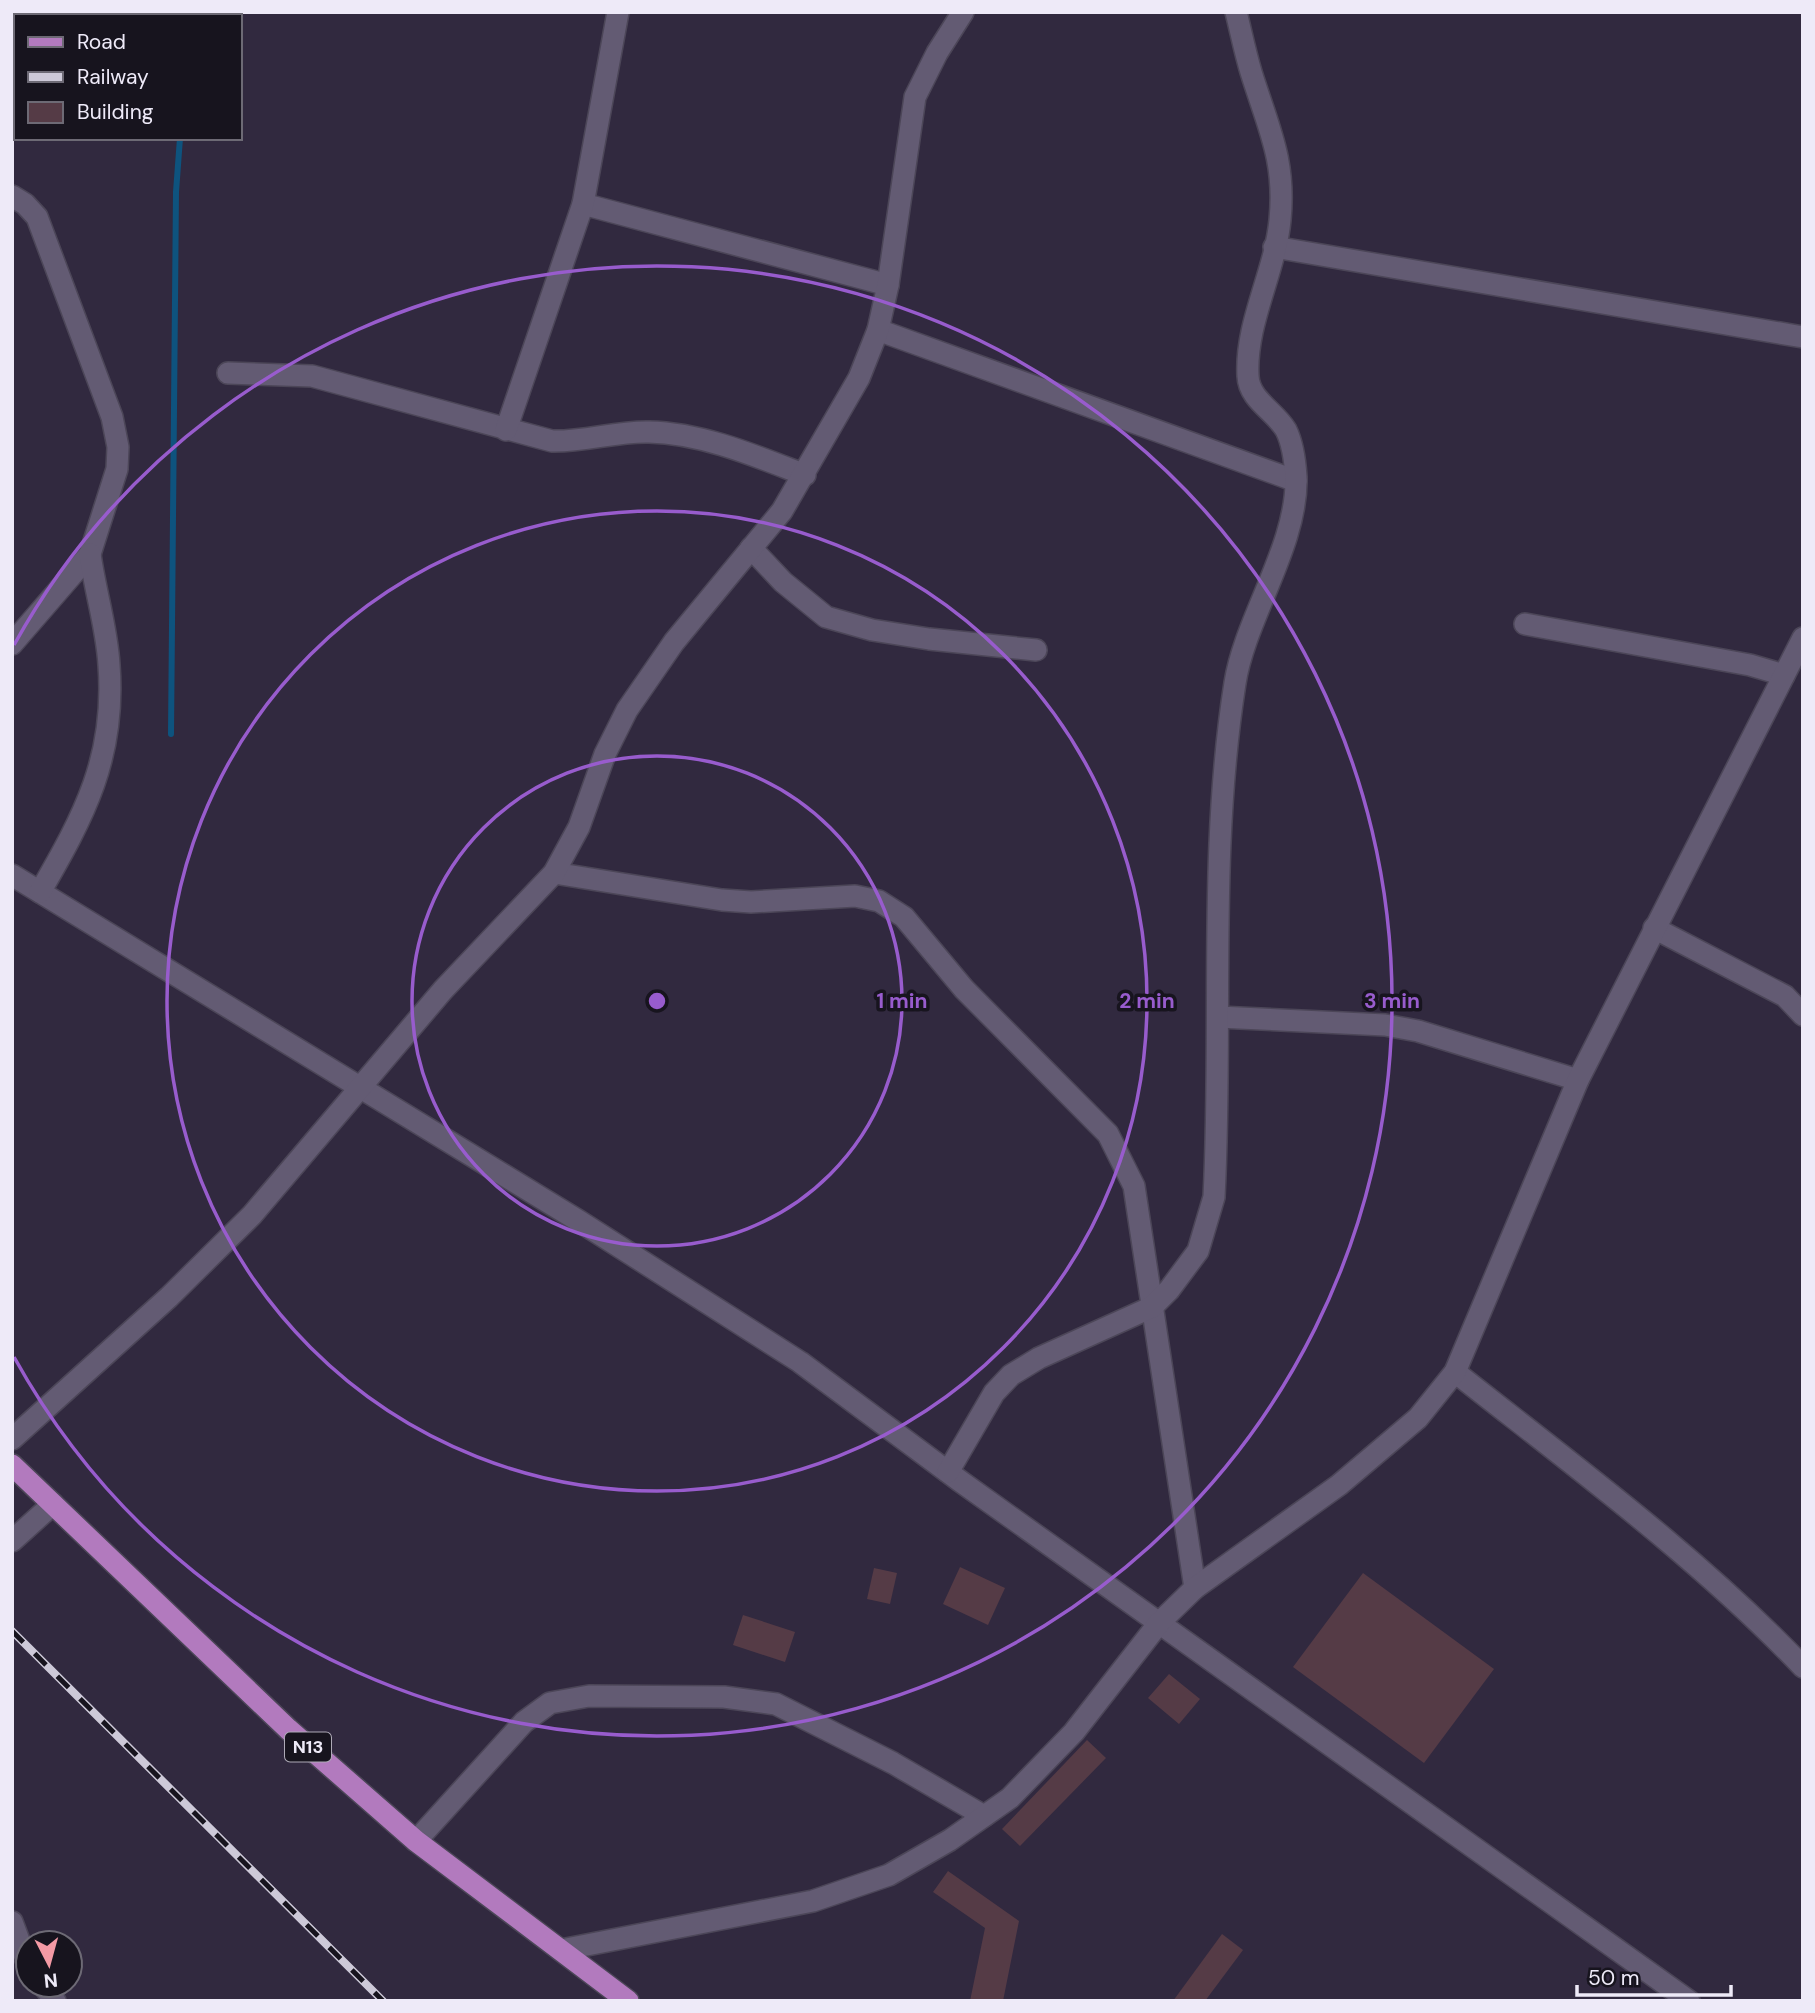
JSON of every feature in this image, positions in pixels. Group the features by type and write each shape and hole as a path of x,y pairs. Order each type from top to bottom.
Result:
{"main road":[{"name":"N13","path":"12,1465 288,1729 416,1841 628,2001"}],"street":[{"path":"506,429 583,204 618,12"},
{"path":"12,1440 169,1297 252,1215 443,990 554,873 579,827 605,754 627,710 674,642 782,511 859,378 877,330 888,285 915,97 937,52 963,12"},
{"path":"947,1472 994,1393 1011,1375 1039,1358 1152,1307 1198,1251 1214,1197 1220,826 1236,678 1289,527 1296,481 1294,454 1285,428 1259,402 1248,381 1248,355 1280,222 1281,169 1275,136 1251,72 1236,12"},
{"path":"12,196 37,217 112,417 117,469 90,554 12,644"},
{"path":"583,204 888,285"},
{"path":"1274,247 1803,337"},
{"path":"877,330 1296,481"},
{"path":"228,373 312,376 552,441 577,442 624,432 651,432 742,449 805,475"},
{"path":"751,548 783,582 826,617 872,630 929,639 1036,650"},
{"path":"40,892 80,823 96,785 106,731 110,699 109,663 90,554"},
{"path":"1525,624 1750,664 1783,675"},
{"path":"561,1950 813,1900 889,1875 950,1840 1010,1798 1074,1732 1159,1623 1195,1588 1339,1485 1418,1418 1455,1372 1578,1080 1803,638"},
{"path":"554,873 722,900 751,902 855,896 879,901 904,917 964,989 1108,1134 1134,1186 1195,1588"},
{"path":"12,875 579,1221 800,1362 947,1472 1689,2001"},
{"path":"1654,928 1794,994 1803,1015"},
{"path":"1218,1017 1385,1025 1464,1045 1578,1080"},
{"path":"1455,1372 1640,1519 1774,1637 1803,1667"},
{"path":"12,1541 53,1504"},
{"path":"416,1841 524,1722 550,1703 589,1696 724,1698 776,1704 893,1763 984,1816"}],"building":[{"path":"960,1567 1005,1588 988,1625 943,1604"},
{"path":"874,1568 897,1573 890,1604 867,1599"},
{"path":"1363,1573 1494,1669 1424,1763 1293,1667"},
{"path":"743,1615 795,1632 785,1662 733,1645"},
{"path":"1169,1674 1200,1699 1179,1724 1148,1698"},
{"path":"1087,1740 1106,1758 1020,1846 1002,1829"},
{"path":"948,1871 1019,1921 1003,2001 970,2001 985,1928 933,1892"},
{"path":"1222,1934 1243,1950 1205,2001 1173,2001"}],"waterway":[{"path":"171,734 176,192 180,140"}],"railway":[{"path":"12,1631 383,2001"}]}
